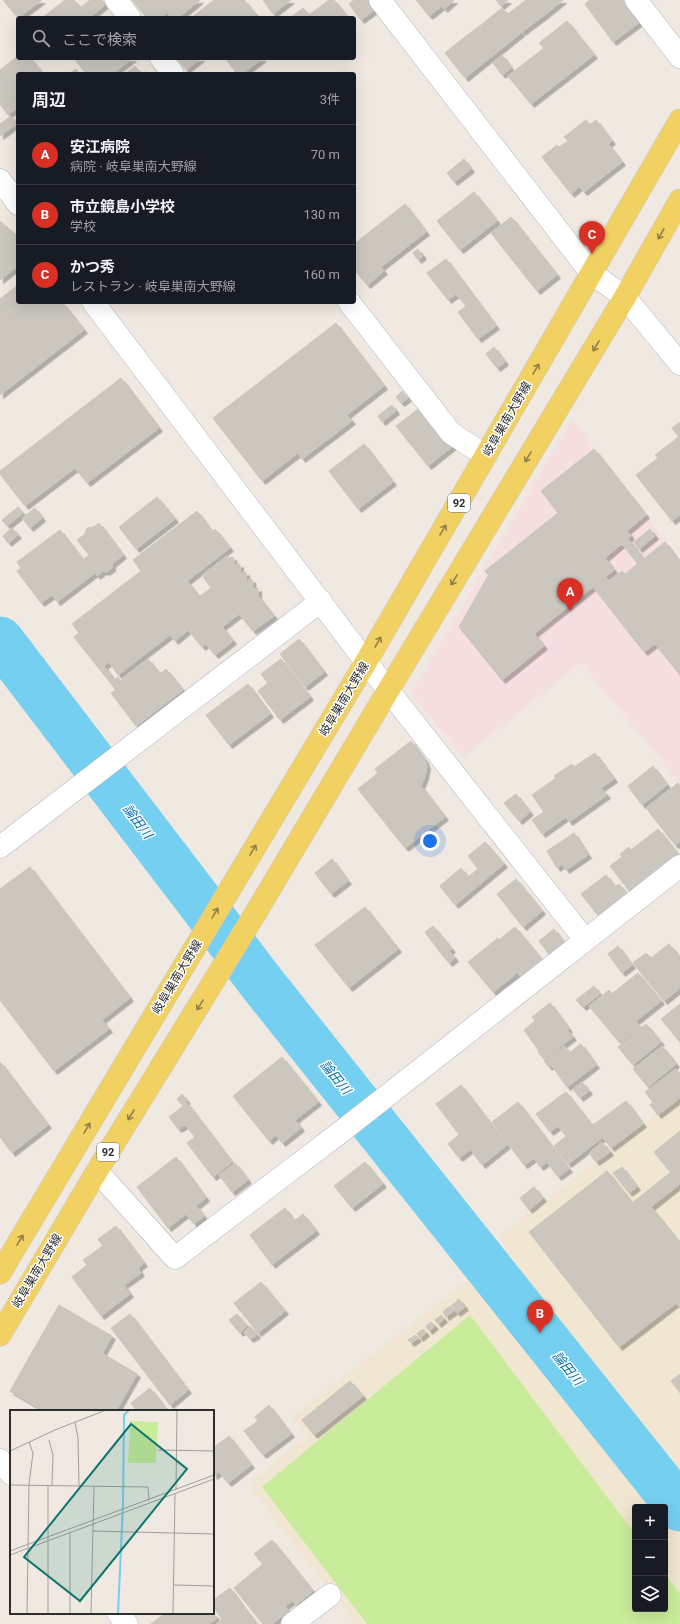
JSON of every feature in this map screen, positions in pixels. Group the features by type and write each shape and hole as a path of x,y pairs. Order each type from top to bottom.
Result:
{"main road":[{"name":"岐阜巣南大野線","path":"0,1273 366,662 680,120"},
{"name":"岐阜巣南大野線","path":"0,1335 97,1171 255,914 388,689 625,297 680,200"}],"street":[{"path":"116,0 128,16"},
{"path":"380,0 591,273 625,297 680,364"},
{"path":"636,0 680,57"},
{"path":"162,60 172,72"},
{"path":"0,180 16,201"},
{"path":"95,304 366,662 585,940"},
{"path":"351,304 451,433 486,456"},
{"path":"0,847 127,748 321,601"},
{"path":"97,1171 175,1258 342,1131 680,866"},
{"path":"0,1460 10,1473"},
{"path":"292,1624 330,1595"},
{"path":"119,1614 127,1624"}],"shaded area":[{"path":"572,419 680,560 680,783 581,663 463,757 411,694"},
{"path":"680,1095 680,1624 356,1624 252,1490 253,1480 306,1437 292,1417 508,1249 499,1237"}],"green space":[{"path":"470,1315 632,1530 632,1612 668,1612 668,1578 680,1594 680,1624 367,1624 262,1487"}],"building":[{"path":"3,0 42,0 21,16 16,16"},
{"path":"65,0 74,0 80,8 90,0 102,0 106,4 91,16 45,16"},
{"path":"132,0 157,0 167,13 163,16 145,16"},
{"path":"157,0 200,0 180,16 169,16"},
{"path":"214,0 244,0 256,15 255,16 194,16"},
{"path":"263,0 291,0 273,14"},
{"path":"329,0 334,0 346,16 293,16 303,8 309,15"},
{"path":"354,0 371,0 377,8 361,20 349,4"},
{"path":"416,0 454,0 444,9 442,6 429,16"},
{"path":"496,0 508,0 501,6"},
{"path":"526,0 535,0 546,14 522,32 508,14"},
{"path":"535,0 563,0 546,14"},
{"path":"590,0 623,0 640,22 613,42 585,4"},
{"path":"502,8 521,33 500,50 481,25"},
{"path":"567,21 594,55 531,104 508,76 544,48 539,43"},
{"path":"481,25 500,50 481,65 461,40"},
{"path":"461,40 481,65 465,78 445,53"},
{"path":"502,55 511,68 502,75 493,63"},
{"path":"16,58 16,60 32,60 41,72 16,72 16,109 8,115 0,104 0,70"},
{"path":"76,60 130,60 115,72 84,72"},
{"path":"178,60 198,60 186,70"},
{"path":"226,60 260,60 245,72 236,72"},
{"path":"135,66 140,72 128,72"},
{"path":"11,116 15,122 13,123 15,125 0,136 0,124"},
{"path":"586,120 590,125 596,120 612,141 608,144 622,162 584,192 579,187 571,194 542,157 557,145 559,147 568,141 564,137"},
{"path":"464,159 471,169 454,182 447,173"},
{"path":"474,192 497,221 460,250 437,221"},
{"path":"405,204 426,232 381,267 384,271 367,285 356,271 356,242"},
{"path":"511,217 557,275 537,291 491,233"},
{"path":"0,221 15,234 16,268 0,280"},
{"path":"418,249 423,256 418,260 413,253"},
{"path":"446,259 496,326 478,339 458,312 466,306 456,294 448,300 427,273"},
{"path":"16,287 16,304 64,304 84,330 0,395 0,299"},
{"path":"336,323 384,386 347,415 352,421 302,459 298,453 262,481 213,418"},
{"path":"494,347 505,362 497,368 486,354"},
{"path":"121,378 159,428 87,483 75,468 25,506 0,474 0,471"},
{"path":"402,391 408,398 401,403 396,397"},
{"path":"392,405 396,411 382,422 378,416"},
{"path":"422,406 453,446 428,466 396,426"},
{"path":"680,422 680,436 679,437 672,428"},
{"path":"680,436 680,515 672,521 636,475 658,458 655,455"},
{"path":"364,444 393,482 358,509 329,471"},
{"path":"594,449 646,515 627,531 631,536 605,558 614,570 534,634 485,571 558,513 541,491"},
{"path":"157,497 175,519 136,549 119,527"},
{"path":"18,507 23,513 7,526 2,520"},
{"path":"35,508 42,518 30,528 22,518"},
{"path":"197,511 212,532 215,529 230,548 187,581 233,641 215,655 206,644 202,647 188,630 175,641 170,635 118,675 109,662 104,666 114,680 118,677 120,681 148,659 160,674 166,669 183,690 136,726 111,693 116,690 74,637 79,633 72,624 141,571 133,560"},
{"path":"99,523 123,555 112,564 112,568 106,572 103,571 97,576 95,573 57,602 52,595 41,603 17,571 21,568 17,562 60,530 83,560 89,555 77,540 85,534 87,528 94,527"},
{"path":"12,528 18,535 8,543 3,536"},
{"path":"650,529 655,536 639,549 634,542"},
{"path":"628,539 644,559 638,564 622,544"},
{"path":"665,542 680,562 680,665 660,640 644,652 593,587 606,577 609,581 622,571 625,574"},
{"path":"227,556 229,558 233,557 234,565 240,564 240,573 246,572 246,581 252,579 253,589 258,588 258,596 274,616 253,631 239,614 222,627 199,597 211,588 202,575"},
{"path":"488,576 544,646 502,680 459,627"},
{"path":"299,639 324,672 305,687 280,654"},
{"path":"660,640 680,665 680,675 655,644"},
{"path":"281,659 310,697 280,720 258,691 268,683 261,674"},
{"path":"248,684 270,714 229,745 206,715"},
{"path":"411,741 425,760 427,766 421,786 445,817 405,848 358,789 378,773 375,769"},
{"path":"595,753 614,779 601,788 607,795 569,822 566,817 542,834 532,820 544,812 532,795 556,778 554,776 572,764 574,767"},
{"path":"653,766 667,785 642,805 628,786"},
{"path":"678,783 680,786 680,842 675,845 646,808"},
{"path":"516,794 530,812 519,821 504,803"},
{"path":"658,829 679,855 631,893 610,866 622,857 620,854 629,847 631,850"},
{"path":"574,833 588,855 566,870 562,864 557,868 547,851"},
{"path":"485,842 504,864 455,905 440,886 461,868 468,877 478,869 468,856"},
{"path":"332,859 348,881 331,894 315,873"},
{"path":"30,867 130,998 102,1020 109,1029 54,1071 0,1000 0,889"},
{"path":"606,875 615,887 619,884 628,896 600,918 581,894"},
{"path":"516,879 542,911 523,927 497,894"},
{"path":"365,907 398,949 349,988 315,945"},
{"path":"433,926 452,949 443,956 425,932"},
{"path":"515,927 544,962 523,979 517,973 493,992 468,962 498,938 499,940"},
{"path":"554,929 566,945 551,957 539,941"},
{"path":"669,944 680,957 680,988 664,1001 633,963 646,953 651,958"},
{"path":"618,946 632,965 622,973 608,954"},
{"path":"449,951 455,958 449,963 443,956"},
{"path":"638,973 661,1001 636,1021 613,993"},
{"path":"594,986 600,994 583,1007 576,1000"},
{"path":"609,990 640,1027 620,1043 589,1006"},
{"path":"550,1003 569,1029 539,1051 524,1030 535,1021 532,1017"},
{"path":"680,1004 680,1042 661,1019"},
{"path":"646,1024 661,1042 633,1065 618,1047"},
{"path":"568,1031 573,1037 544,1059 538,1052"},
{"path":"581,1044 596,1065 567,1087 551,1065 549,1067 544,1061 564,1046 569,1053"},
{"path":"662,1046 676,1064 648,1087 633,1069"},
{"path":"282,1057 318,1102 295,1120 301,1128 282,1143 276,1135 269,1141 233,1096"},
{"path":"0,1062 48,1125 12,1153 0,1137"},
{"path":"676,1069 680,1074 680,1098 658,1115 650,1105 653,1102 645,1092"},
{"path":"582,1082 589,1091 580,1098 573,1089"},
{"path":"461,1085 507,1145 482,1165 436,1104"},
{"path":"566,1092 602,1138 568,1164 554,1146 566,1136 558,1126 550,1132 536,1114"},
{"path":"182,1094 187,1101 182,1105 177,1099"},
{"path":"626,1101 643,1124 611,1148 593,1125"},
{"path":"518,1102 569,1169 558,1177 547,1162 540,1167 534,1158 524,1165 492,1122"},
{"path":"187,1103 232,1162 213,1177 187,1143 195,1137 185,1125 178,1129 169,1117"},
{"path":"680,1131 680,1184 654,1152"},
{"path":"459,1135 471,1149 459,1158 448,1144"},
{"path":"602,1142 610,1152 596,1162 589,1153"},
{"path":"176,1157 206,1198 196,1206 204,1216 194,1224 186,1214 168,1228 137,1187"},
{"path":"365,1162 383,1184 352,1208 334,1186"},
{"path":"235,1163 248,1180 232,1192 219,1175"},
{"path":"622,1167 637,1187 629,1193 613,1173"},
{"path":"607,1171 680,1264 680,1300 619,1347 529,1232"},
{"path":"671,1172 680,1184 651,1207 680,1243 680,1264 632,1203"},
{"path":"534,1187 543,1198 529,1210 520,1198"},
{"path":"285,1208 294,1221 303,1214 316,1231 278,1260 256,1230"},
{"path":"116,1226 144,1263 138,1268 141,1273 124,1285 130,1294 101,1316 72,1277 87,1265 83,1260 103,1246 98,1239"},
{"path":"256,1230 278,1260 272,1265 250,1235"},
{"path":"261,1282 285,1311 258,1333 234,1303"},
{"path":"459,1299 465,1307 457,1313 451,1306"},
{"path":"680,1300 680,1308 676,1303"},
{"path":"59,1305 112,1336 102,1354 95,1349 60,1410 42,1410 10,1391"},
{"path":"450,1306 454,1311 446,1317 443,1312"},
{"path":"130,1314 188,1390 170,1405 111,1328"},
{"path":"237,1314 247,1326 240,1333 229,1320"},
{"path":"441,1315 444,1319 438,1324 435,1320"},
{"path":"431,1322 435,1326 429,1331 426,1326"},
{"path":"250,1326 257,1335 250,1339 244,1332"},
{"path":"423,1329 426,1333 420,1338 417,1334"},
{"path":"415,1335 418,1338 411,1343 408,1340"},
{"path":"95,1349 137,1374 117,1410 60,1410"},
{"path":"680,1374 680,1393 671,1381"},
{"path":"350,1381 363,1396 314,1435 302,1420"},
{"path":"150,1388 160,1401 148,1410 136,1410 131,1403"},
{"path":"160,1401 166,1410 147,1410"},
{"path":"269,1405 291,1434 263,1455 244,1431 258,1421 255,1417"},
{"path":"229,1436 251,1465 228,1483 219,1472 214,1476 214,1447"},
{"path":"272,1540 313,1591 296,1605 292,1601 285,1606 289,1611 272,1624 263,1624 234,1588 263,1564 254,1554"},
{"path":"230,1588 257,1624 224,1624 214,1608 214,1599"},
{"path":"164,1614 214,1614 217,1618 209,1624 151,1624"},
{"path":"221,1620 224,1624 216,1624"}],"waterway":[{"name":"論田川","path":"0,640 264,986 680,1508"}],"place":[{"name":"かつ秀","path":"592,254"},
{"name":"安江病院","path":"570,611"},
{"name":"市立鏡島小学校","path":"540,1333"}]}
